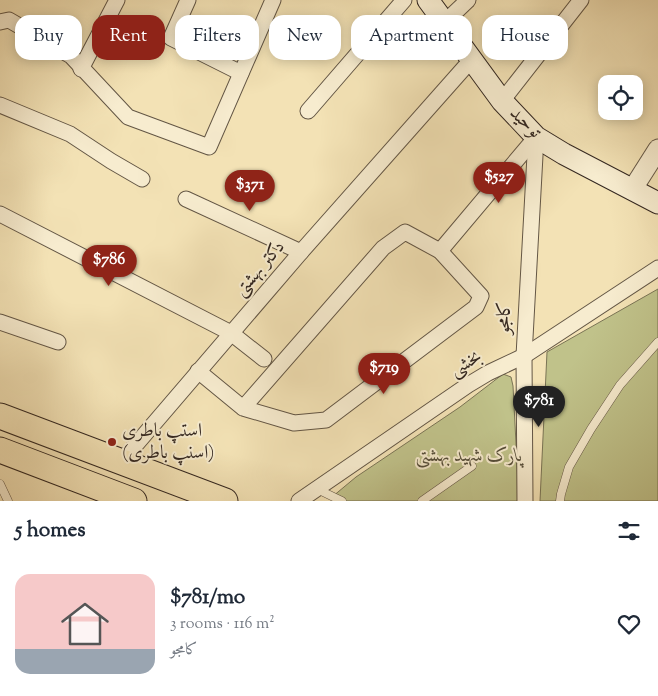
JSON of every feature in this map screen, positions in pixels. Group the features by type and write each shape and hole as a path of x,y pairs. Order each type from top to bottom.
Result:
{"highway":[{"path":"0,416 225,501"},
{"path":"0,450 134,501"}],"main road":[{"name":"توحید","path":"428,0 440,15"},
{"name":"توحید","path":"472,59 502,101 536,137 564,154 658,203"}],"street":[{"path":"81,69 117,0"},
{"path":"188,0 171,38 241,73"},
{"path":"0,22 9,20 71,56 81,69 128,117 209,147 273,0"},
{"path":"308,111 404,0"},
{"path":"452,15 468,0"},
{"path":"502,101 581,0"},
{"name":"دکتر بهشتی","path":"121,462 301,252 471,60"},
{"path":"0,105 70,134 111,162 142,179"},
{"path":"440,251 536,137"},
{"name":"کامجو","path":"525,501 524,356 536,137"},
{"path":"632,190 658,149"},
{"path":"186,199 301,252"},
{"path":"0,214 231,333 264,359"},
{"path":"198,371 243,408 294,423 326,420 476,307 481,296 440,251 405,232 382,248 243,408"},
{"name":"بخشی","path":"299,501 468,385 524,356 658,268"},
{"path":"0,322 58,342"}],"lane":[{"path":"560,501 569,467 591,429 620,386 658,342"},
{"path":"422,501 472,466"},
{"path":"0,484 8,501"},
{"path":"317,489 342,501"}],"green space":[{"path":"658,289 658,501 540,501 547,352"},
{"name":"پارک شهید بهشتی","path":"503,374 511,377 513,386 519,501 343,501 332,497 356,477 460,407"}],"place":[{"name":"استپ باطری (اسنپ باطری)","path":"112,442"}]}
